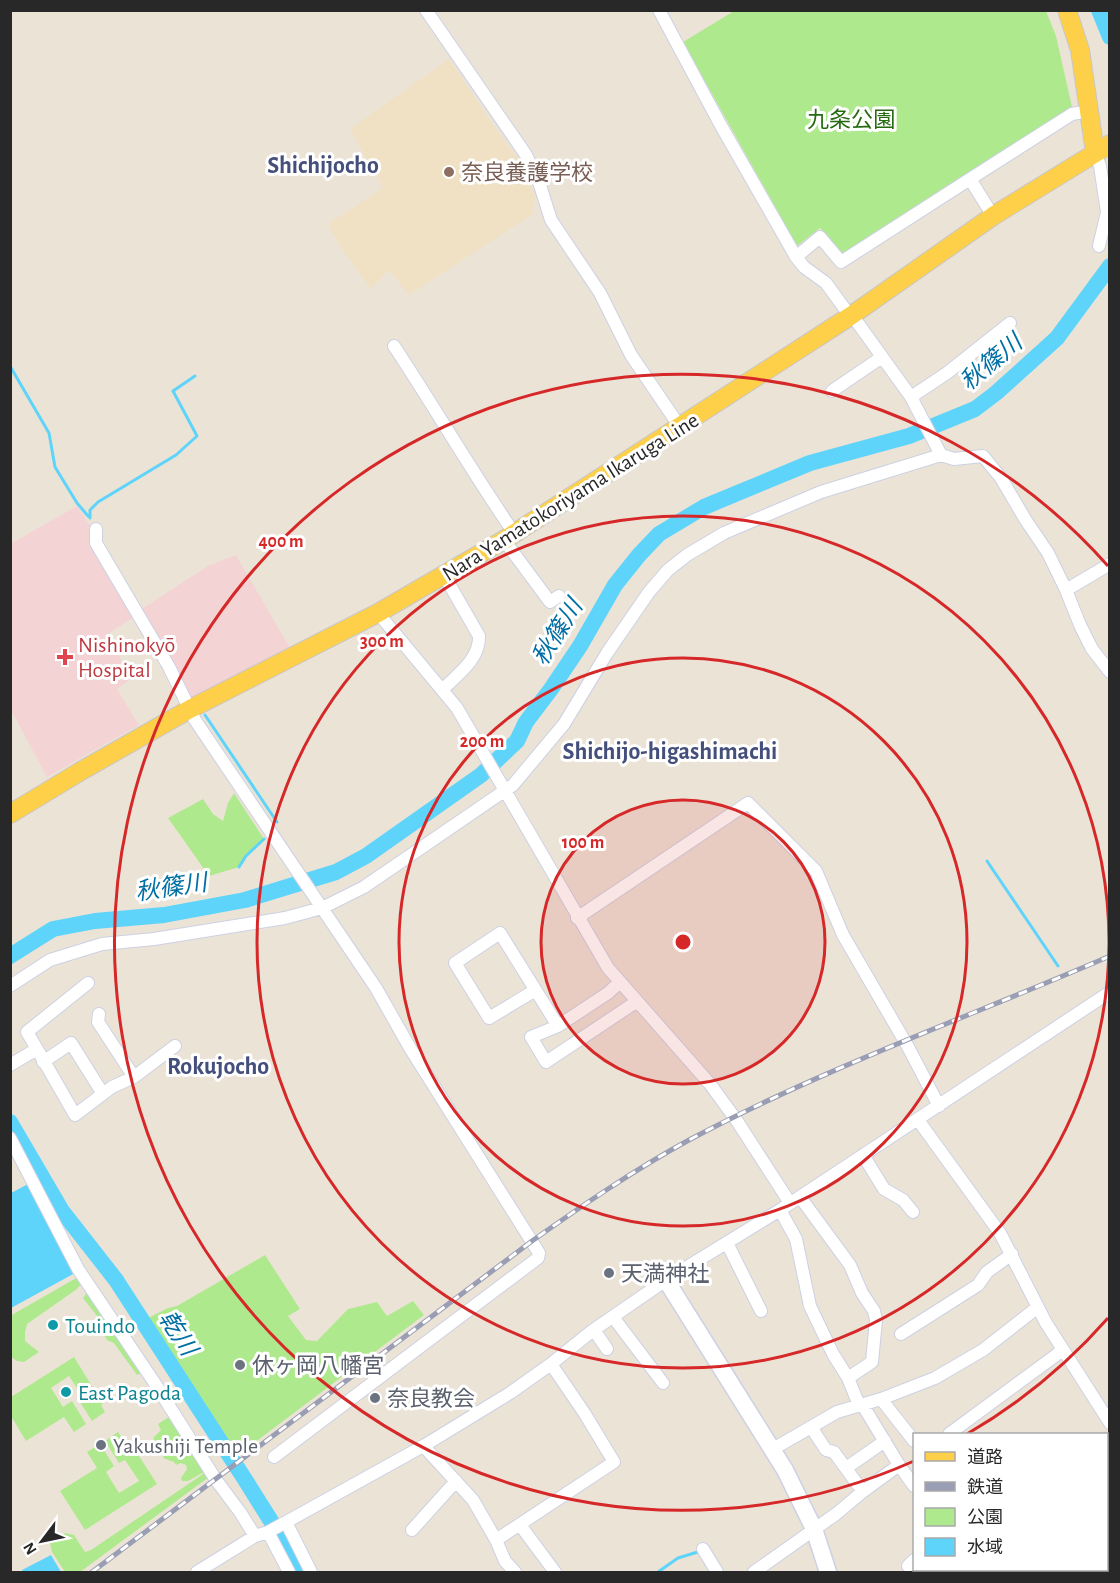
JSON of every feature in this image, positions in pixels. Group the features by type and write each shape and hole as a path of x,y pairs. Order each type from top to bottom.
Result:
{"main road":[{"path":"1067,10 1080,50 1089,111 1102,148"},
{"name":"Nara Yamatokoriyama Ikaruga Line","path":"10,814 190,709 378,613 509,537 851,316 993,216 1102,148"}],"street":[{"path":"426,10 526,155 539,182 551,220 600,293 631,355 680,427"},
{"path":"659,10 720,124 796,256 804,267 826,283 882,357 920,411 940,451 954,459 984,456 1001,478 1048,553 1088,641 1110,672"},
{"path":"796,256 820,237 841,262 1072,114 1089,111"},
{"path":"1099,246 1107,213 1100,166 1102,148"},
{"path":"970,179 993,216"},
{"path":"911,397 947,373 1010,322"},
{"path":"394,346 440,415 486,492 509,537 551,602"},
{"path":"832,391 882,357"},
{"path":"10,986 50,960 102,944 154,939 285,918 321,906 364,886 502,787 513,785 533,764 564,724 607,653 649,592 668,570 687,555 724,533 821,492 940,451"},
{"path":"96,528 96,543 169,667 195,720 376,988 416,1058 539,1253 537,1258 528,1265 274,1457"},
{"path":"1066,590 1110,564"},
{"path":"443,689 475,656 479,647 479,636 444,576"},
{"path":"378,613 443,689 479,744 608,968 710,1084 790,1203 841,1251 874,1311 876,1320 872,1362 848,1378"},
{"path":"578,918 748,802 816,871 843,935 907,1045 939,1106"},
{"path":"534,991 489,1018 455,963 500,933 534,991 558,1026"},
{"path":"88,982 27,1032 75,1115 112,1086 134,1077 175,1046"},
{"path":"620,982 608,993 558,1026 531,1037 546,1062 636,1002"},
{"path":"197,1572 255,1536 268,1532 425,1445 510,1393 666,1280 918,1120 1110,992"},
{"path":"99,1014 98,1022 134,1077"},
{"path":"43,1062 71,1043 103,1094"},
{"path":"10,1065 37,1049"},
{"path":"918,1120 983,1208 1012,1254 1038,1307 1063,1350 1110,1423"},
{"path":"10,1138 78,1269 255,1536"},
{"path":"862,1155 884,1189 903,1200 913,1212"},
{"path":"790,1203 810,1306 861,1405 913,1483"},
{"path":"727,1243 761,1311"},
{"path":"901,1334 978,1285 987,1272 1012,1254"},
{"path":"666,1280 773,1449 814,1529 828,1572"},
{"path":"773,1449 837,1412 881,1399 935,1378 974,1355 1038,1307"},
{"path":"613,1317 663,1383"},
{"path":"594,1330 607,1349"},
{"path":"950,1433 1063,1350"},
{"path":"496,1540 614,1462 551,1364"},
{"path":"881,1399 913,1439"},
{"path":"811,1427 826,1450 834,1452 858,1485"},
{"path":"846,1468 885,1441"},
{"path":"425,1445 473,1500 496,1540 505,1562 515,1572"},
{"path":"754,1572 836,1514 899,1465"},
{"path":"412,1530 456,1481"},
{"path":"286,1522 311,1572"},
{"path":"520,1525 555,1572"},
{"path":"268,1532 289,1572"},
{"path":"703,1549 717,1572"}],"shaded area":[{"name":"奈良養護学校","path":"449,59 517,157 535,195 533,214 409,295 389,270 371,289 340,246 328,224 383,188 350,129"},
{"name":"Nishinokyō Hospital","path":"77,506 91,527 92,543 102,565 134,617 106,635 132,678 117,689 139,725 47,777 11,710 10,544"},
{"path":"236,555 290,648 186,700 137,612 208,566"}],"green space":[{"name":"九条公園","path":"734,11 1046,11 1056,36 1072,107 843,254 820,228 797,246 683,42"},
{"path":"234,793 264,839 246,856 239,867 209,876 168,818 203,799 213,814 223,821 228,803"},
{"path":"265,1255 300,1309 288,1316 306,1340 317,1341 348,1309 377,1302 387,1316 413,1301 424,1315 238,1455 148,1318 177,1306"},
{"path":"78,1277 82,1283 77,1289 27,1324 25,1341 39,1352 24,1362 11,1357 10,1316"},
{"path":"88,1291 144,1372 137,1375 114,1343 107,1340 104,1335 104,1325 83,1298"},
{"path":"74,1357 103,1404 101,1405 105,1412 92,1421 78,1399 82,1396 69,1376 51,1388 63,1407 72,1401 86,1424 74,1432 64,1417 26,1441 11,1416 11,1397"},
{"path":"172,1415 206,1471 188,1481 182,1481 181,1478 187,1469 186,1465 181,1463 176,1465 163,1458 166,1449 163,1444 158,1446 153,1443 154,1437 161,1430 158,1424"},
{"path":"118,1432 124,1441 128,1439 157,1484 85,1530 60,1491 97,1468 87,1452 100,1444 114,1466 106,1472 119,1493 139,1481 125,1460 119,1463 105,1441"},
{"path":"206,1472 209,1477 80,1572 65,1572 52,1552 50,1543 65,1533 74,1535 85,1552 91,1550"}],"water":[{"path":"30,1183 75,1273 11,1308 11,1193"},
{"path":"51,1555 61,1572 23,1572 22,1570"}],"waterway":[{"name":"秋篠川","path":"1099,10 1110,37"},
{"name":"秋篠川","path":"10,956 53,929 95,921 164,915 245,900 336,872 366,856 481,775 517,741 526,722 580,646 615,585 659,534 704,507 810,463 909,436 975,409 1057,338 1110,266"},
{"path":"10,366 49,433 55,467 77,503 88,516"},
{"path":"90,518 90,510 98,502 176,455 197,436 173,391 195,376"},
{"path":"205,715 277,822"},
{"path":"239,867 246,856 264,839"},
{"path":"987,861 1058,966"},
{"name":"乾川","path":"10,1122 62,1211 116,1280 303,1572"},
{"path":"658,1572 678,1558 701,1551"}],"railway":[{"path":"92,1572 532,1241 648,1163 792,1089 1110,956"}],"place":[{"name":"奈良養護学校","path":"449,172"},
{"name":"Nishinokyō Hospital","path":"65,657"},
{"name":"天満神社","path":"609,1273"},
{"name":"Touindo","path":"53,1325"},
{"name":"休ヶ岡八幡宮","path":"240,1365"},
{"name":"East Pagoda","path":"66,1392"},
{"name":"奈良教会","path":"375,1398"},
{"name":"Yakushiji Temple","path":"101,1445"}],"district":[{"name":"Shichijocho","path":"323,165"},
{"name":"Shichijo-higashimachi","path":"670,751"},
{"name":"Rokujocho","path":"218,1066"}]}
